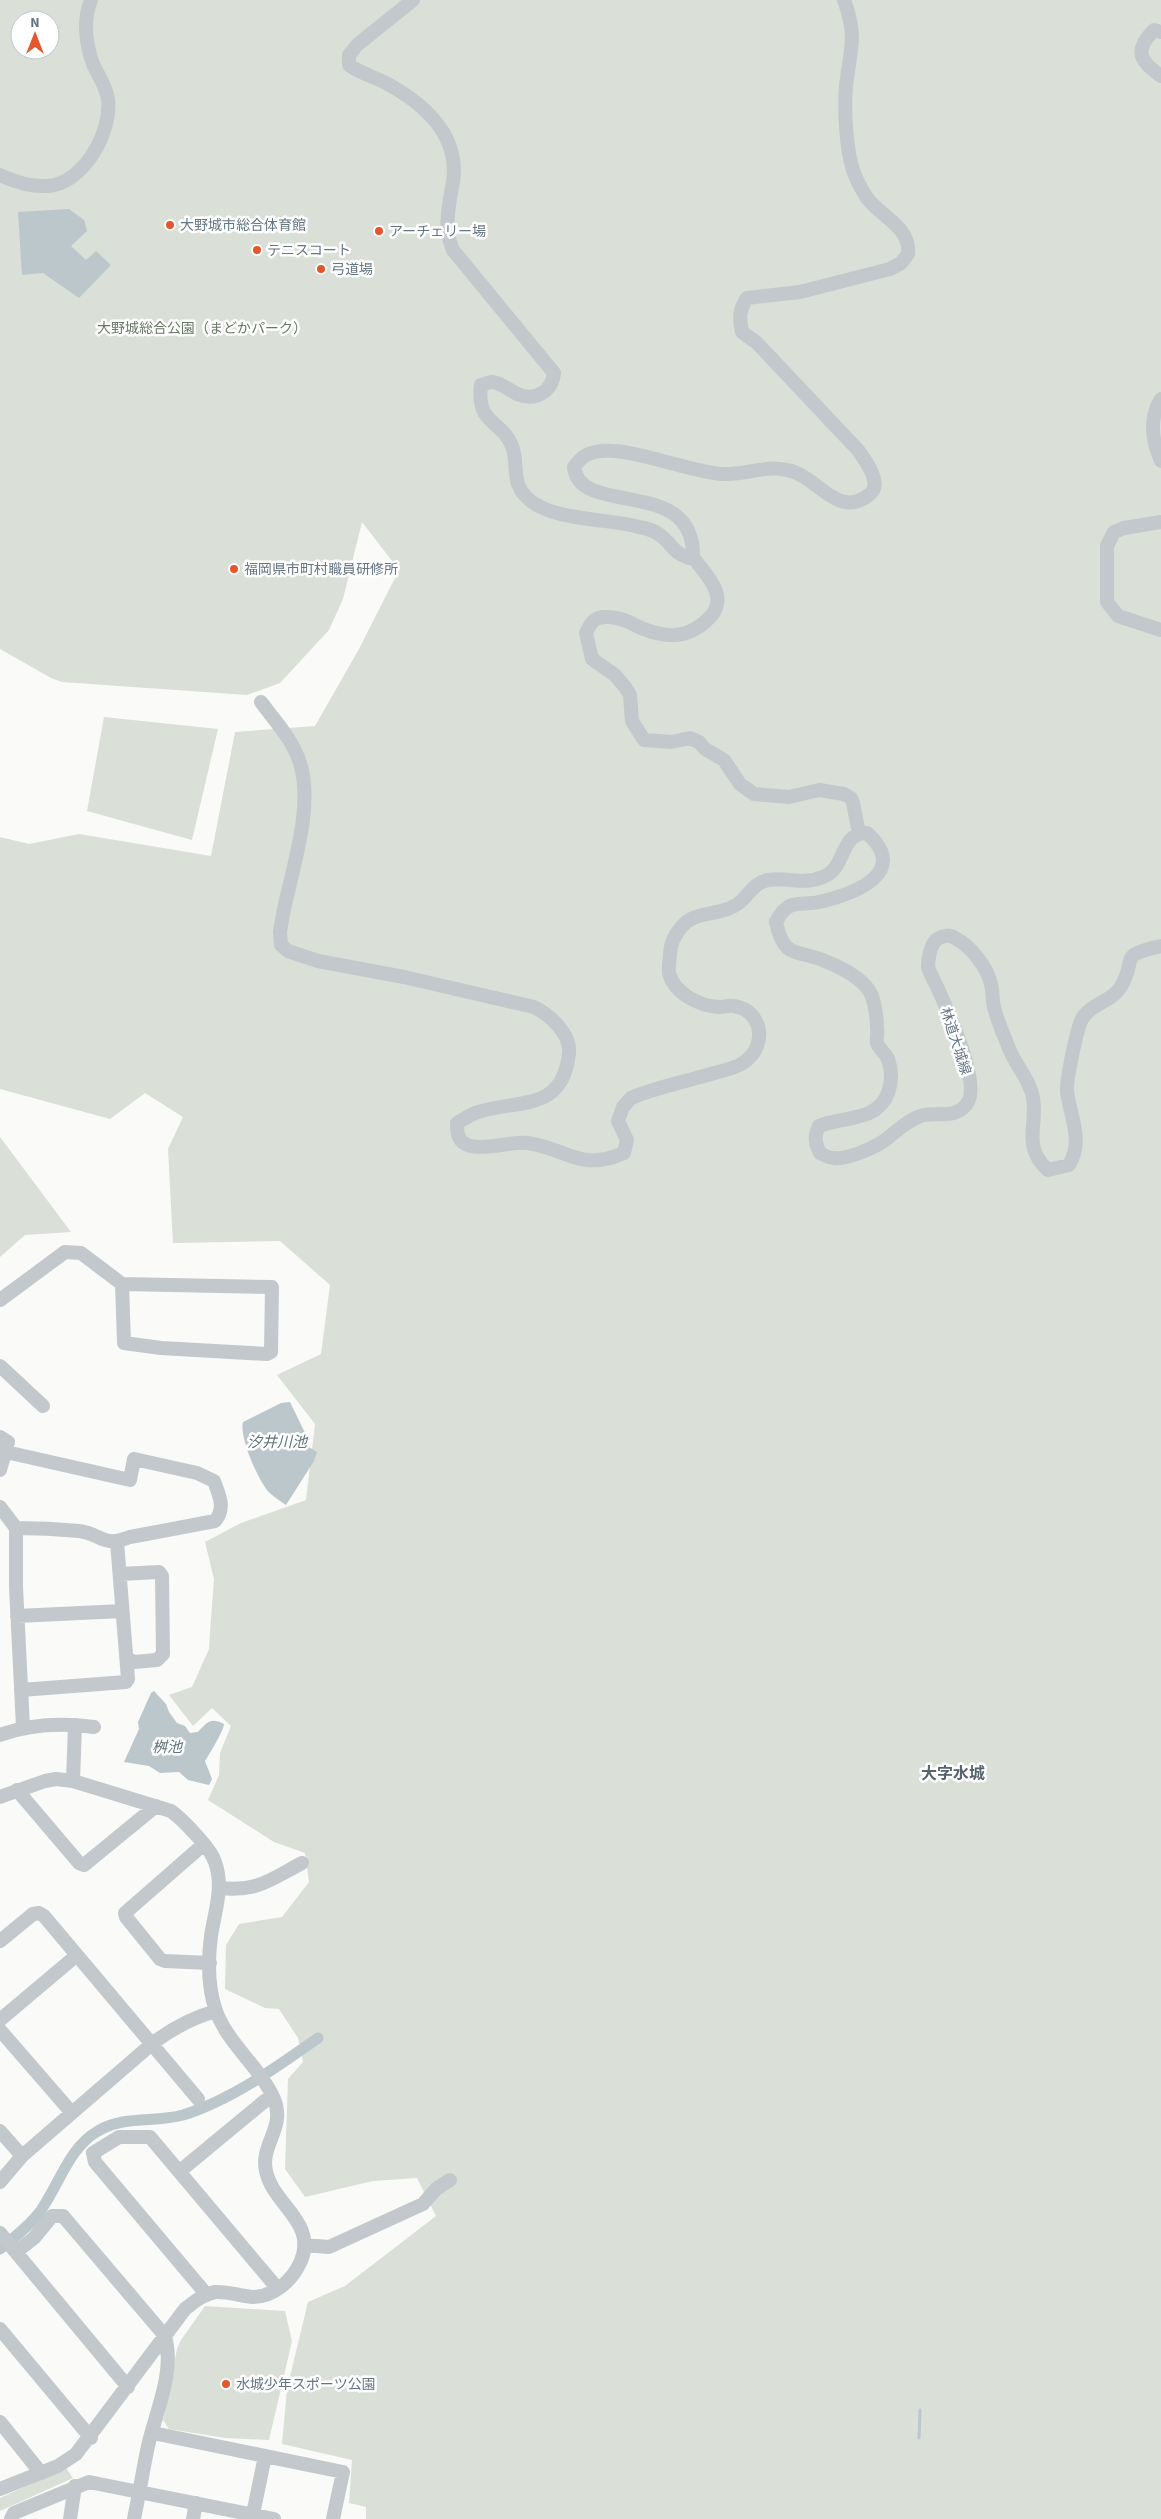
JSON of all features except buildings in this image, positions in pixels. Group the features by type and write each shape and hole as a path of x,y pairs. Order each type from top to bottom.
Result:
{"street":[{"path":"0,175 31,185 49,186 68,179 85,163 102,137 108,100 93,62 87,34 86,16 91,0"},
{"path":"414,0 357,45 349,55 349,65 406,94 436,121 447,136 454,174 448,216 449,241 453,250 554,372 553,384 545,392 534,396 518,394 506,386 491,382 481,385 480,395 483,409 489,422 501,431 512,446 518,485 535,504 566,516 638,526 660,535 676,554 689,558 693,557"},
{"path":"260,702 292,744 300,762 306,802 283,914 280,932 281,945 288,951 318,961 404,977 534,1007 544,1012 559,1026 569,1047 568,1068 559,1086 542,1100 475,1113 457,1123 456,1134 461,1141 471,1146 527,1143 573,1158 605,1161 624,1153 627,1140 618,1121 622,1107 631,1098 645,1092 735,1066 750,1056 757,1045 759,1031 756,1019 746,1011 734,1006 718,1007 702,1004 687,997 677,987 669,972 671,943 683,924 695,916 727,910 738,904 758,883 770,879 811,881 825,877 834,870 842,858 849,839 859,833 853,803 851,798 844,794 819,790 789,797 754,794 740,784 724,760 705,749 699,742 690,738 671,742 644,740 632,721 630,696 626,687 615,674 592,659 586,633 591,623 597,618 609,616 644,629 671,635 684,635 698,629 713,614 718,602 716,587 693,557 693,545 678,517 664,506 596,491 583,485 575,476 574,467 581,457 594,452 608,450 680,467 723,474 772,468 787,470 809,479 843,504 854,504 873,491 875,485 870,468 858,450 757,343 742,332 740,320 741,308 747,298 800,292 890,269 901,263 908,254 906,237 867,197 853,170 846,123 846,87 853,44 852,22 844,0"},
{"path":"1161,32 1154,30 1142,41 1142,60 1161,76"},
{"path":"1161,399 1153,418 1154,442 1161,461"},
{"path":"1161,522 1124,528 1114,532 1107,546 1106,590 1107,602 1118,616 1161,630"},
{"name":"林道大城線","path":"859,833 868,833 878,842 883,853 884,862 878,876 854,892 818,903 791,905 782,912 776,922 779,936 788,947 801,956 824,960 858,980 871,994 877,1027 877,1043 888,1059 892,1082 885,1101 871,1113 832,1121 819,1126 816,1132 815,1144 820,1153 834,1159 882,1144 902,1126 924,1115 944,1116 958,1112 968,1104 971,1090 956,1030 928,967 934,942 943,936 951,936 964,942 983,966 991,983 994,1006 1009,1049 1024,1072 1032,1094 1035,1115 1032,1148 1039,1161 1048,1170 1069,1165 1076,1154 1076,1133 1067,1090 1067,1078 1082,1019 1095,1007 1112,998 1121,987 1130,958 1139,951 1161,946"},
{"path":"0,1300 65,1252 81,1254 122,1284 272,1286 270,1352 267,1354 161,1348 124,1343 122,1284"},
{"path":"0,1366 43,1406"},
{"path":"0,1437 8,1442 0,1470"},
{"path":"6,1452 130,1480 134,1459 197,1473 214,1481 221,1501 221,1510 215,1521 130,1537 117,1542 100,1540 82,1531 16,1528"},
{"path":"0,1507 16,1528 17,1616 23,1727"},
{"path":"21,1690 126,1682 128,1679 117,1542"},
{"path":"120,1574 159,1572 162,1576 163,1654 157,1660 134,1662 127,1658"},
{"path":"17,1616 122,1611"},
{"path":"73,1781 76,1725"},
{"path":"0,1735 23,1727 76,1725 94,1727"},
{"path":"0,1797 45,1781 73,1781 171,1811 182,1818 215,1860 220,1888 211,1938 210,1982 216,2011 243,2056 266,2083 272,2095 278,2115 276,2129 266,2156 266,2171 272,2187 301,2226 304,2245 301,2260 295,2273 278,2290 267,2295 252,2297 227,2292 207,2295 185,2308 91,2438 76,2454 58,2466 0,2490"},
{"path":"17,1790 79,1862 84,1865 156,1806"},
{"path":"204,1844 125,1913 126,1917 160,1959 166,1961 210,1963"},
{"path":"220,1888 241,1890 256,1887 302,1863"},
{"path":"0,1941 33,1914 39,1913 44,1916 153,2043 198,2099"},
{"path":"0,2020 77,1955"},
{"path":"0,2182 22,2156 153,2043 175,2027 196,2016 216,2011"},
{"path":"0,2030 72,2113"},
{"path":"180,2171 272,2095"},
{"path":"0,2131 22,2156"},
{"path":"207,2295 92,2156 93,2153 119,2136 146,2135 180,2171 278,2290"},
{"path":"304,2245 329,2247 424,2204 436,2189 450,2180"},
{"path":"16,2252 34,2238 52,2216 63,2216 165,2336 168,2356 160,2412 153,2433 134,2519"},
{"path":"0,2233 128,2387"},
{"path":"0,2329 91,2438"},
{"path":"0,2422 41,2473"},
{"path":"153,2433 342,2472 333,2519"},
{"path":"252,2517 265,2456"},
{"path":"10,2519 14,2513 75,2486 89,2482 196,2503 252,2517 274,2519"},
{"path":"70,2519 75,2486"},
{"path":"193,2519 196,2503"}],"green space":[{"name":"大野城総合公園（まどかパーク）","path":"0,0 1161,0 1161,2519 366,2519 366,2507 349,2503 352,2460 282,2444 287,2389 308,2302 345,2286 436,2216 417,2178 373,2181 305,2197 285,2169 288,2079 303,2062 298,2038 279,2009 265,2008 225,1989 226,1945 239,1924 282,1917 309,1882 305,1853 274,1842 208,1800 219,1775 220,1753 231,1726 212,1708 193,1726 169,1695 192,1687 209,1649 214,1579 205,1542 241,1523 306,1500 315,1424 277,1375 321,1354 330,1285 280,1241 173,1243 168,1149 183,1117 145,1093 110,1119 0,1089 0,837 29,844 79,834 211,856 235,732 315,726 359,649 399,570 362,522 343,599 329,630 280,683 247,695 62,682 51,678 0,649"},
{"path":"104,717 218,729 192,840 87,811"},
{"path":"0,1137 71,1232 25,1235 0,1257"},
{"name":"水城少年スポーツ公園","path":"205,2306 285,2311 292,2341 269,2440 225,2438 169,2429 163,2420 177,2349 181,2340"},
{"path":"66,2468 73,2478 0,2511 0,2498"}],"water":[{"path":"69,209 84,220 87,231 71,246 86,260 96,251 111,265 79,298 43,273 22,275 18,212"},
{"name":"汐井川池","path":"290,1402 308,1439 307,1446 317,1452 314,1461 286,1505 271,1494 263,1484 246,1447 242,1429 243,1422 281,1403"},
{"name":"桝池","path":"154,1691 166,1704 177,1723 185,1726 190,1733 198,1732 207,1723 212,1721 224,1724 205,1761 212,1779 209,1785 188,1780 179,1772 160,1773 149,1766 124,1762 139,1729 138,1722 151,1693"}],"waterway":[{"path":"0,2249 26,2228 39,2213 71,2157 88,2138 98,2131 118,2123 162,2119 201,2109 253,2082 318,2038"},
{"path":"919,2438 920,2410"}],"place":[{"name":"大野城市総合体育館","path":"170,225"},
{"name":"アーチェリー場","path":"379,231"},
{"name":"テニスコート","path":"257,250"},
{"name":"弓道場","path":"321,269"},
{"name":"福岡県市町村職員研修所","path":"234,569"},
{"name":"水城少年スポーツ公園","path":"226,2384"}],"district":[{"name":"大字水城","path":"953,1773"}]}
